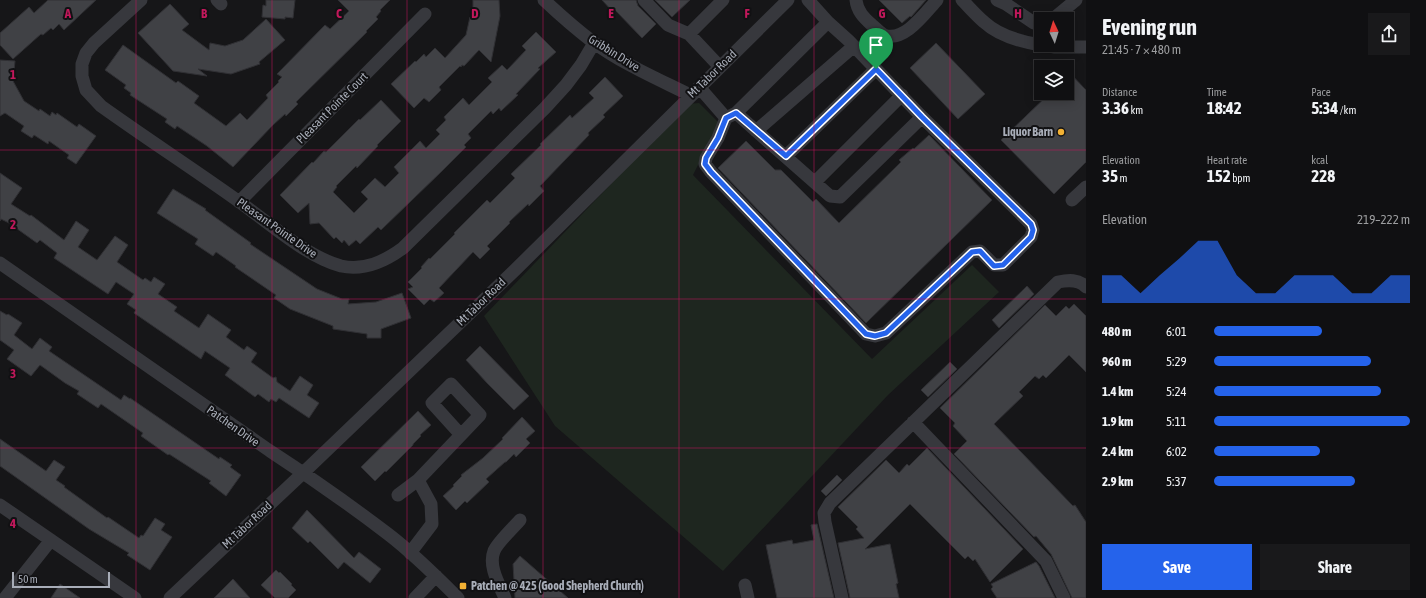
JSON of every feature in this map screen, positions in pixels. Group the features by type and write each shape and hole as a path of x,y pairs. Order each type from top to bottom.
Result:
{"street":[{"name":"Pleasant Pointe Drive","path":"141,0 94,43 86,53 82,64 82,76 86,90 90,96 101,106 305,249 325,261 342,266 359,268 374,265 390,258 403,248 545,108 566,85 581,65 594,43"},
{"name":"Gribbin Drive","path":"544,0 562,18 594,43 619,58 695,91"},
{"path":"644,0 668,25 689,34 720,67"},
{"path":"689,34 723,0"},
{"name":"Mt Tabor Road","path":"170,598 303,473 516,268 788,0"},
{"path":"808,0 922,117 1031,224 1033,230 1031,237 1003,265 994,266 980,251 972,252 886,333 875,336 866,334 705,164 706,158 731,116 828,22"},
{"path":"856,0 857,7 865,18 883,34 891,37 902,34 912,27 937,0"},
{"path":"1061,12 1076,0"},
{"path":"1004,1 1034,23"},
{"path":"967,2 984,23 993,29 1011,37 1034,44"},
{"name":"Pleasant Pointe Court","path":"239,202 425,14"},
{"path":"756,131 854,46"},
{"path":"1074,47 1086,47"},
{"path":"786,156 876,69"},
{"path":"695,91 756,131 830,196 840,197 922,117"},
{"path":"815,182 902,95"},
{"path":"1072,200 1086,187"},
{"name":"Patchen Drive","path":"0,264 303,473 388,534 436,576 458,598"},
{"path":"842,598 824,513 830,503 1058,282 1068,280 1082,283 1086,287"},
{"path":"914,422 1046,561 1064,598"},
{"path":"398,494 418,480 461,435"},
{"path":"410,553 432,524 431,504 418,480"},
{"path":"0,505 135,598"},
{"path":"505,598 495,575 492,559 494,549 520,520"},
{"path":"6,598 51,540"},
{"path":"415,598 436,576"}],"shaded area":[{"path":"699,103 719,123 693,175 872,359 972,265 999,292 888,395 723,571 555,426 484,316 688,104"}],"building":[{"path":"48,0 96,0 64,30 59,24 53,30 51,28 43,35 41,34 13,59 0,45 0,33 29,7 34,13"},
{"path":"266,0 295,0 293,18 285,17 285,19 262,17 263,5 266,6"},
{"path":"338,0 390,0 380,10 381,11 376,17 378,19 366,31 367,32 296,102 298,104 286,116 285,114 273,125 233,167 207,146 177,126 175,129 165,122 167,119 130,95 131,93 124,88 126,85 105,70 123,45 176,83 178,81 199,96 194,103 226,126 240,113 247,120 268,98 266,95 279,82 278,81 282,77 277,74 325,25 330,29 349,11"},
{"path":"473,0 499,0 500,16 491,62 479,50 464,66 460,66 439,87 441,90 429,102 424,98 414,108 391,84 415,61 416,62 424,54 426,57 435,48 445,58 466,35 470,17 473,17"},
{"path":"602,0 636,0 638,6 656,24 642,38 615,10 613,12"},
{"path":"655,0 690,0 672,17"},
{"path":"879,0 926,0 911,17 910,16 902,23"},
{"path":"170,4 189,24 182,30 209,50 210,43 225,46 243,40 266,19 285,40 259,62 260,64 231,74 198,69 207,76 173,71 138,33"},
{"path":"536,32 556,52 538,68 540,69 516,94 518,95 501,111 499,108 493,114 491,111 468,134 471,138 464,145 466,147 441,172 381,230 378,227 360,244 356,240 349,246 344,240 342,243 336,237 334,239 319,223 310,224 309,203 298,213 280,195 312,162 313,163 324,151 326,152 359,119 360,120 381,100 401,121 357,168 356,166 336,186 337,187 333,192 354,213 368,199 361,192 375,178 385,187 399,173 394,167 420,141 426,148 440,134 436,130 446,120 444,117 463,98 469,105 492,82 488,78 502,65 507,70 526,50 522,46"},
{"path":"936,43 985,94 958,119 910,68"},
{"path":"0,60 15,61 13,81 24,101 50,116 52,112 56,115 57,113 77,127 79,124 96,136 76,164 67,158 69,155 49,141 48,144 34,135 32,138 21,131 24,126 5,113 0,116"},
{"path":"605,77 623,96 603,115 605,117 588,133 589,135 540,186 544,191 529,206 528,204 509,222 510,223 487,246 490,249 480,259 473,252 439,288 444,293 434,302 430,299 424,305 408,289 413,287 408,282 422,268 421,267 429,258 430,259 487,200 490,203 515,178 511,174 541,145 540,144 570,115 572,118 594,98 589,93"},
{"path":"1074,77 1086,90 1086,162 1054,194 1001,140 1043,100 1074,100"},
{"path":"929,135 992,200 866,323 718,168 746,141 775,170 781,170 813,202 816,199 839,223 901,162 899,160"},
{"path":"0,173 22,188 11,204 30,216 31,215 64,240 76,221 89,230 78,247 97,260 115,236 128,245 117,262 143,280 145,278 151,282 154,277 165,284 158,294 177,307 174,311 199,328 208,314 231,330 226,337 244,350 247,346 257,353 251,362 273,378 276,377 277,382 290,391 300,376 313,385 307,395 319,403 309,418 279,398 276,402 271,399 269,402 258,394 255,397 225,375 230,368 205,351 201,359 134,313 136,310 127,304 134,294 116,282 108,294 54,258 57,253 40,240 37,243 9,223 1,219 0,221"},
{"path":"173,189 206,209 205,210 251,243 250,244 317,289 342,299 349,299 348,304 376,302 402,293 411,318 381,329 381,338 367,338 367,334 333,329 333,326 290,309 274,298 276,295 235,267 236,266 216,252 213,256 195,244 198,239 157,213"},
{"path":"1027,286 1034,294 999,328 992,320"},
{"path":"1074,304 1086,316 1086,372 1069,355 1046,378 1043,375 1039,379 1035,376 1019,392 1023,396 994,424 1073,506 1075,505 1086,522 1086,598 1072,598 1051,554 1036,536 1034,537 954,454 967,441 953,426 955,423 940,408 1045,305 1056,316 1066,306 1069,309"},
{"path":"0,311 22,323 14,335 32,349 40,338 52,347 49,351 121,400 124,395 130,398 219,459 220,457 232,465 230,467 241,475 226,496 209,483 211,481 169,454 168,455 141,436 143,433 101,404 98,408 77,394 79,391 40,365 31,376 7,359 14,350 0,340"},
{"path":"480,346 529,396 514,410 466,360"},
{"path":"950,362 957,369 928,397 921,390"},
{"path":"418,411 431,425 386,472 385,471 375,481 361,467"},
{"path":"522,417 535,431 526,439 530,443 516,457 514,454 486,479 489,482 467,503 465,501 456,510 443,496 454,486 453,485 462,476 461,475 483,458 503,439 502,438"},
{"path":"0,439 46,471 54,460 65,467 56,480 107,518 108,517 139,538 141,535 143,536 155,518 165,524 161,530 172,537 150,570 127,555 129,553 89,529 0,466"},
{"path":"927,448 1023,549 990,582 975,559 973,561 968,556 965,559 910,504 865,549 890,544 898,583 896,584 899,598 850,598 838,543 864,538 856,529 858,527 838,507 886,460 899,473 907,464 909,466"},
{"path":"837,475 842,480 826,496 821,491"},
{"path":"307,510 354,558 359,552 381,569 370,583 344,562 338,569 310,541 308,543 292,528"},
{"path":"817,524 834,598 777,598 766,545 792,540 793,544 814,540 811,525"},
{"path":"520,556 568,598 515,598 513,564"},
{"path":"1036,562 1055,598 997,598 991,589 993,587 991,584"},
{"path":"276,570 292,584 291,585 296,590 288,598 275,598 261,585"},
{"path":"233,579 250,598 214,598"},
{"path":"60,584 80,598 51,598"}],"place":[{"name":"Liquor Barn","path":"1061,132"},
{"name":"Patchen @ 425 (Good Shepherd Church)","path":"463,586"}],"route":[{"path":"876,69 922,117 1031,224 1033,230 1031,237 1003,265 994,266 980,251 972,252 886,333 875,336 866,334 705,164 706,158 718,138 726,118 736,113 786,156 876,69"}]}
